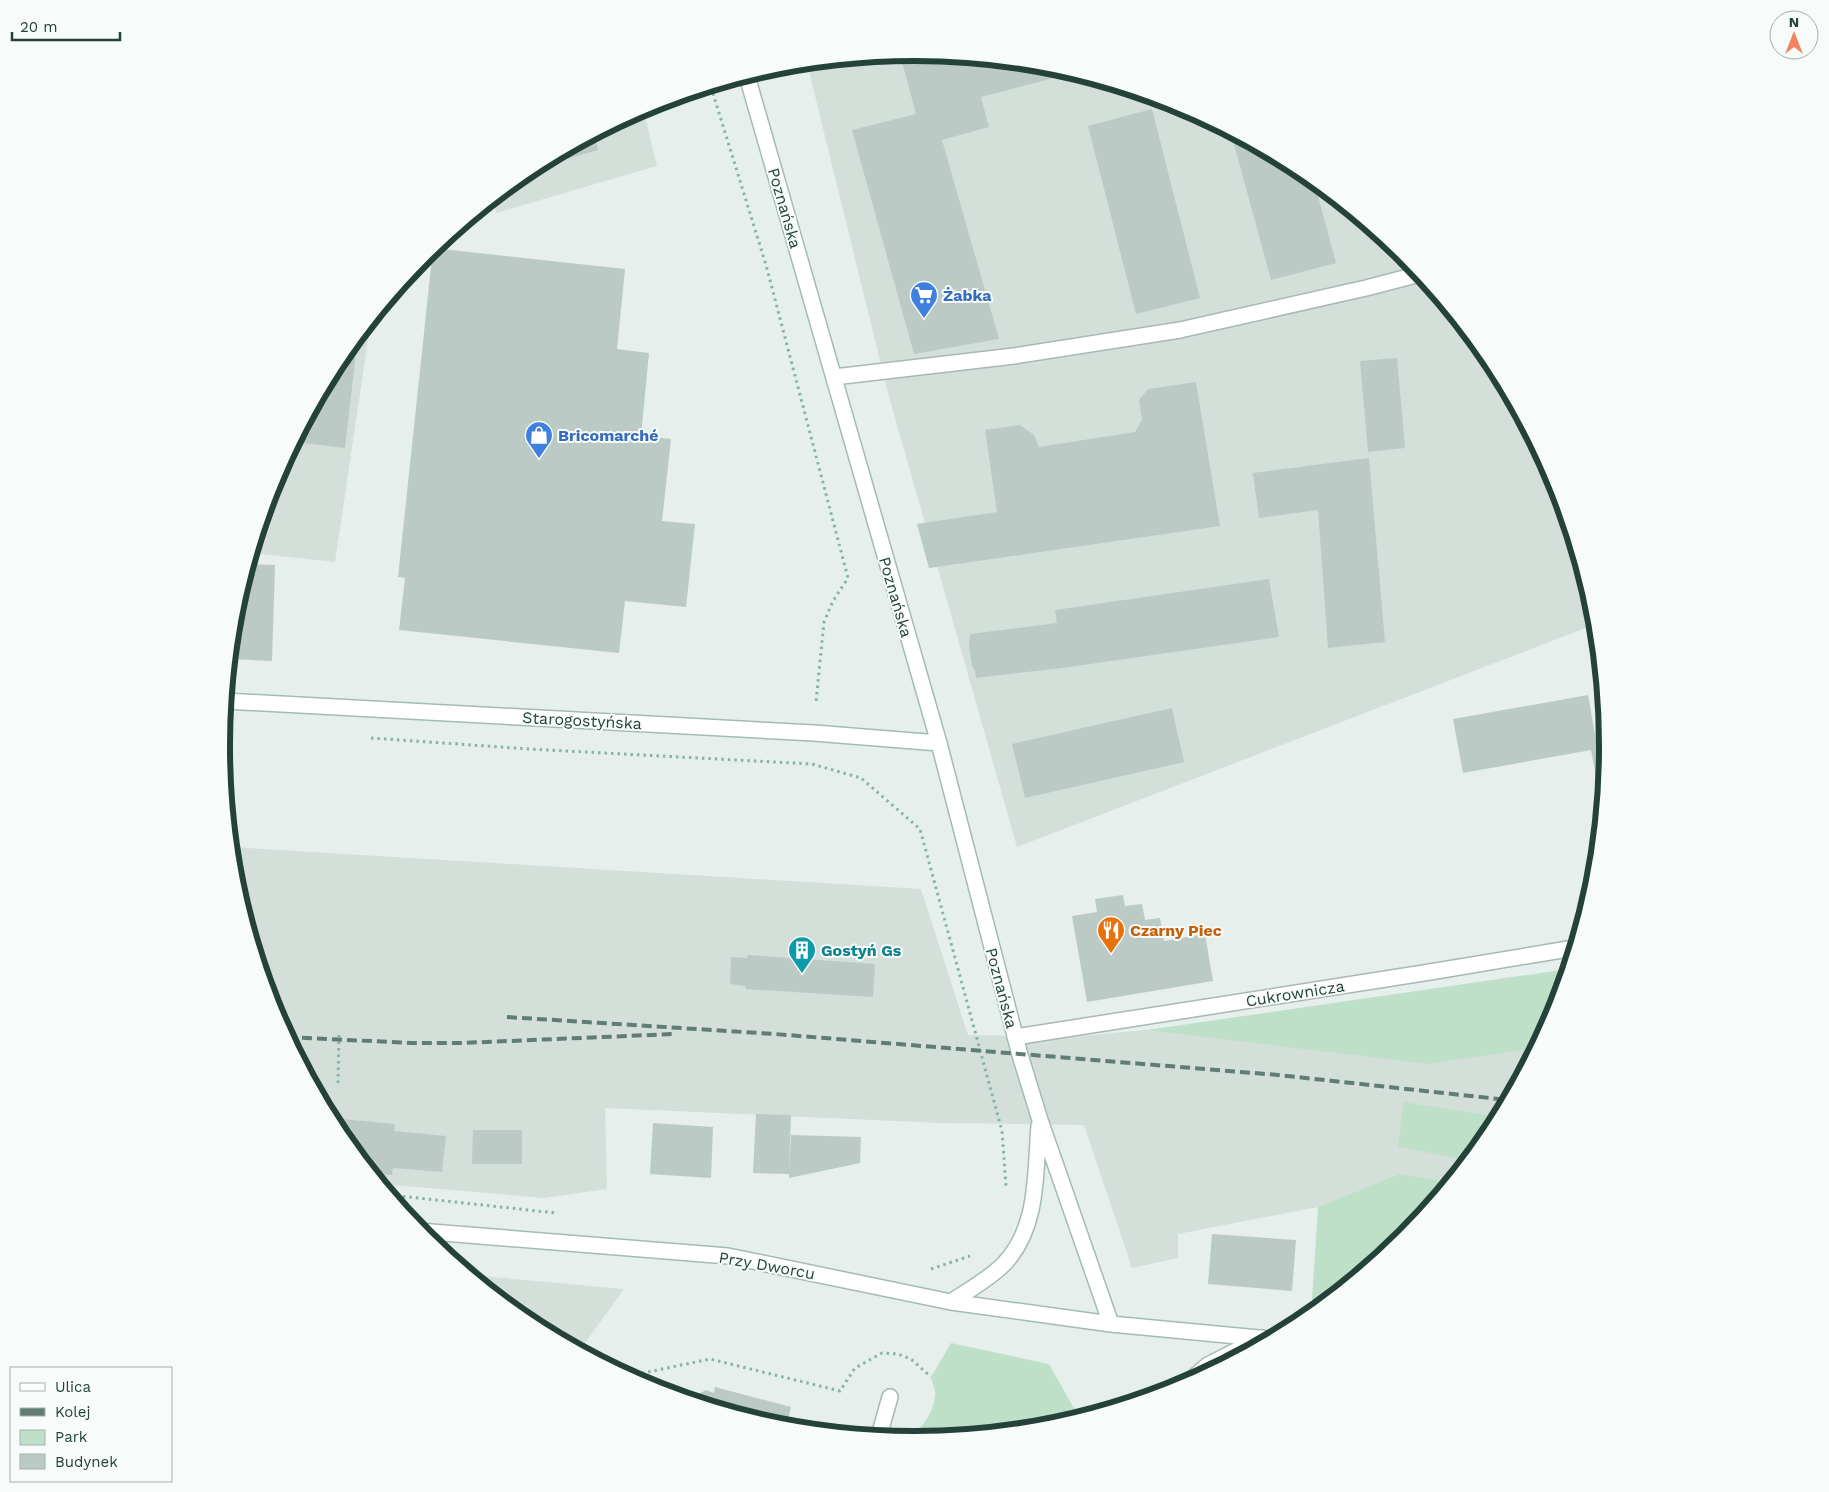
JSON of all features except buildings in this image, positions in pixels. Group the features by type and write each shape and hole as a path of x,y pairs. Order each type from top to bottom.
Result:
{"street":[{"name":"Poznańska","path":"749,82 939,743 1015,1037 1040,1120 1111,1324"},
{"path":"834,377 1014,356 1180,330 1412,276"},
{"name":"Starogostyńska","path":"231,701 814,733 939,743"},
{"name":"Cukrownicza","path":"1015,1037 1568,949"},
{"name":"Poznańska","path":"951,1302 987,1278 1003,1265 1016,1250 1032,1211 1040,1120"},
{"name":"Przy Dworcu","path":"432,1232 728,1256 951,1302 1111,1324 1258,1338"},
{"path":"881,1429 890,1397"}],"path":[{"path":"713,92 766,265 848,578 833,601 824,622 816,702"},
{"path":"371,738 529,749 812,764 861,778 920,829 1002,1131 1007,1195"},
{"path":"338,1083 339,1031"},
{"path":"399,1196 564,1214"},
{"path":"931,1269 975,1254"},
{"path":"641,1374 710,1359 840,1391 855,1368 882,1353 898,1354 912,1359 931,1376"}],"shaded area":[{"path":"914,61 959,63 1004,67 1048,74 1135,98 1177,113 1217,132 1257,153 1295,177 1366,231 1399,262 1429,295 1458,329 1484,366 1508,404 1529,443 1563,526 1576,569 1588,627 1017,847 888,393 809,70 870,63"},
{"path":"645,116 657,166 496,213 495,205 534,177 572,153"},
{"path":"369,331 335,562 258,554 282,484 300,443 321,404"},
{"path":"238,847 921,889 968,1035 1073,1037 1319,1013 1545,1012 1529,1049 1508,1088 1484,1126 1443,1181 1399,1174 1318,1207 1178,1234 1178,1258 1132,1268 1084,1125 941,1123 605,1108 607,1189 544,1198 390,1185 371,1163 345,1126 321,1088 300,1049 266,966 253,923"},
{"path":"482,1276 624,1289 584,1345 534,1315"}],"green space":[{"path":"1561,970 1529,1049 1428,1064 1147,1030"},
{"path":"1403,1102 1491,1116 1461,1159 1398,1147"},
{"path":"1399,1174 1443,1181 1399,1230 1366,1261 1315,1300 1312,1300 1318,1207"},
{"path":"951,1343 1049,1364 1076,1411 1048,1418 1004,1425 917,1431 929,1415 934,1403 935,1394 931,1377"}],"railway":[{"path":"507,1017 775,1034 1278,1075 1501,1099"},
{"path":"295,1037 411,1043 462,1043 674,1034"}],"place":[{"name":"Żabka","path":"924,319"},
{"name":"Bricomarché","path":"539,459"},
{"name":"Czarny Piec","path":"1111,954"},
{"name":"Gostyń Gs","path":"802,974"}]}
